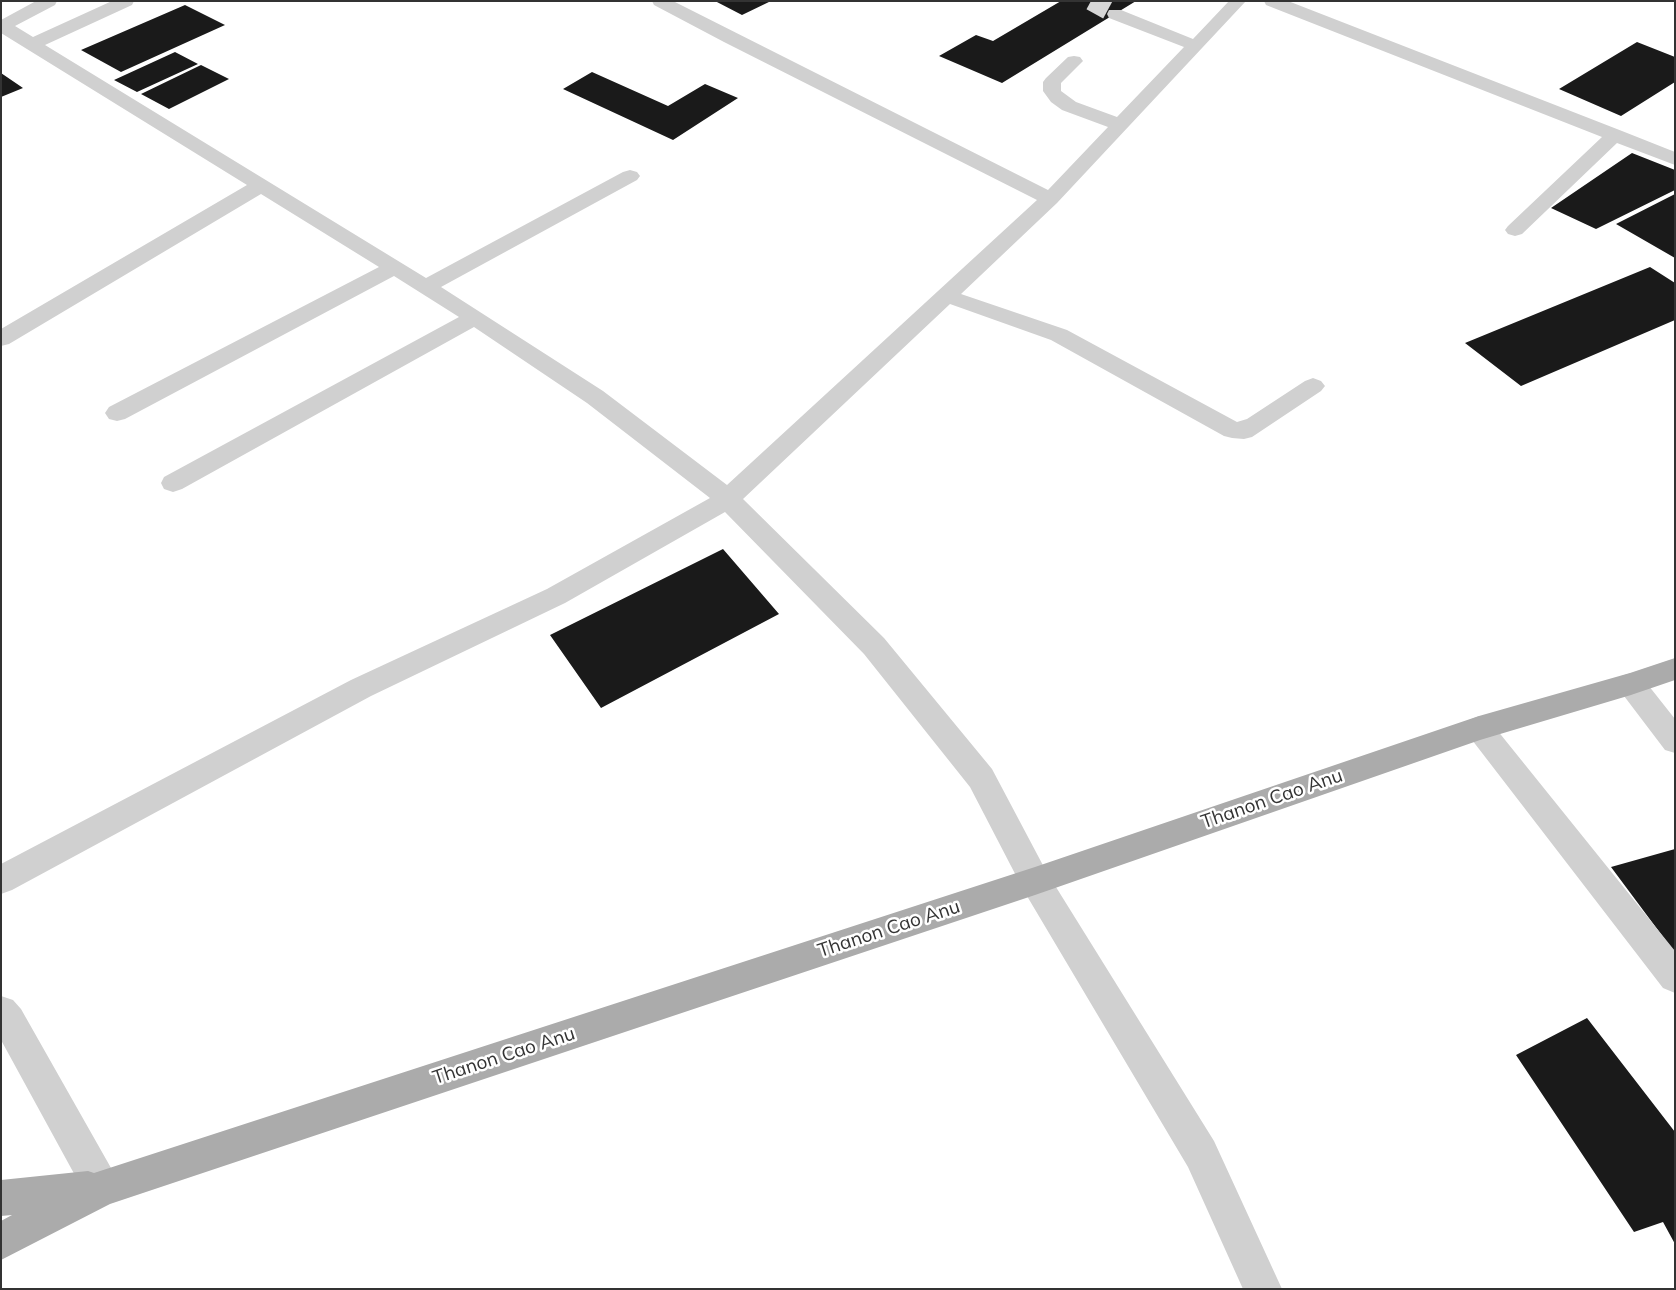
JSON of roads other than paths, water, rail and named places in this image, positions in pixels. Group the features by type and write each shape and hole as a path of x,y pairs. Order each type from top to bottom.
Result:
{"main road":[{"name":"Thanon Cao Anu","path":"1,1241 102,1188 1035,881 1479,728 1631,684 1675,669"},
{"name":"Thanon Cao Anu","path":"1,1198 102,1188"}],"street":[{"path":"2,26 49,1"},
{"path":"32,44 126,1"},
{"path":"660,1 1050,199"},
{"path":"1,880 361,688 556,596 728,499 1050,199 1238,1"},
{"path":"1272,1 1675,159"},
{"path":"1116,14 1196,46"},
{"path":"2,26 475,317 595,396 728,499 874,646 981,778 1035,881 1201,1154 1263,1289"},
{"path":"1074,61 1052,82 1052,91 1057,98 1070,106 1121,125"},
{"path":"1515,230 1615,135"},
{"path":"427,286 630,176"},
{"path":"1,339 262,185"},
{"path":"117,413 396,267"},
{"path":"947,296 1058,336 1232,430 1244,431 1255,425 1312,386"},
{"path":"173,483 475,317"},
{"path":"1631,684 1675,741"},
{"path":"1479,728 1675,977"},
{"path":"1,1012 9,1021 102,1188"}],"tunnel":[{"path":"1091,1 1115,14"}]}
